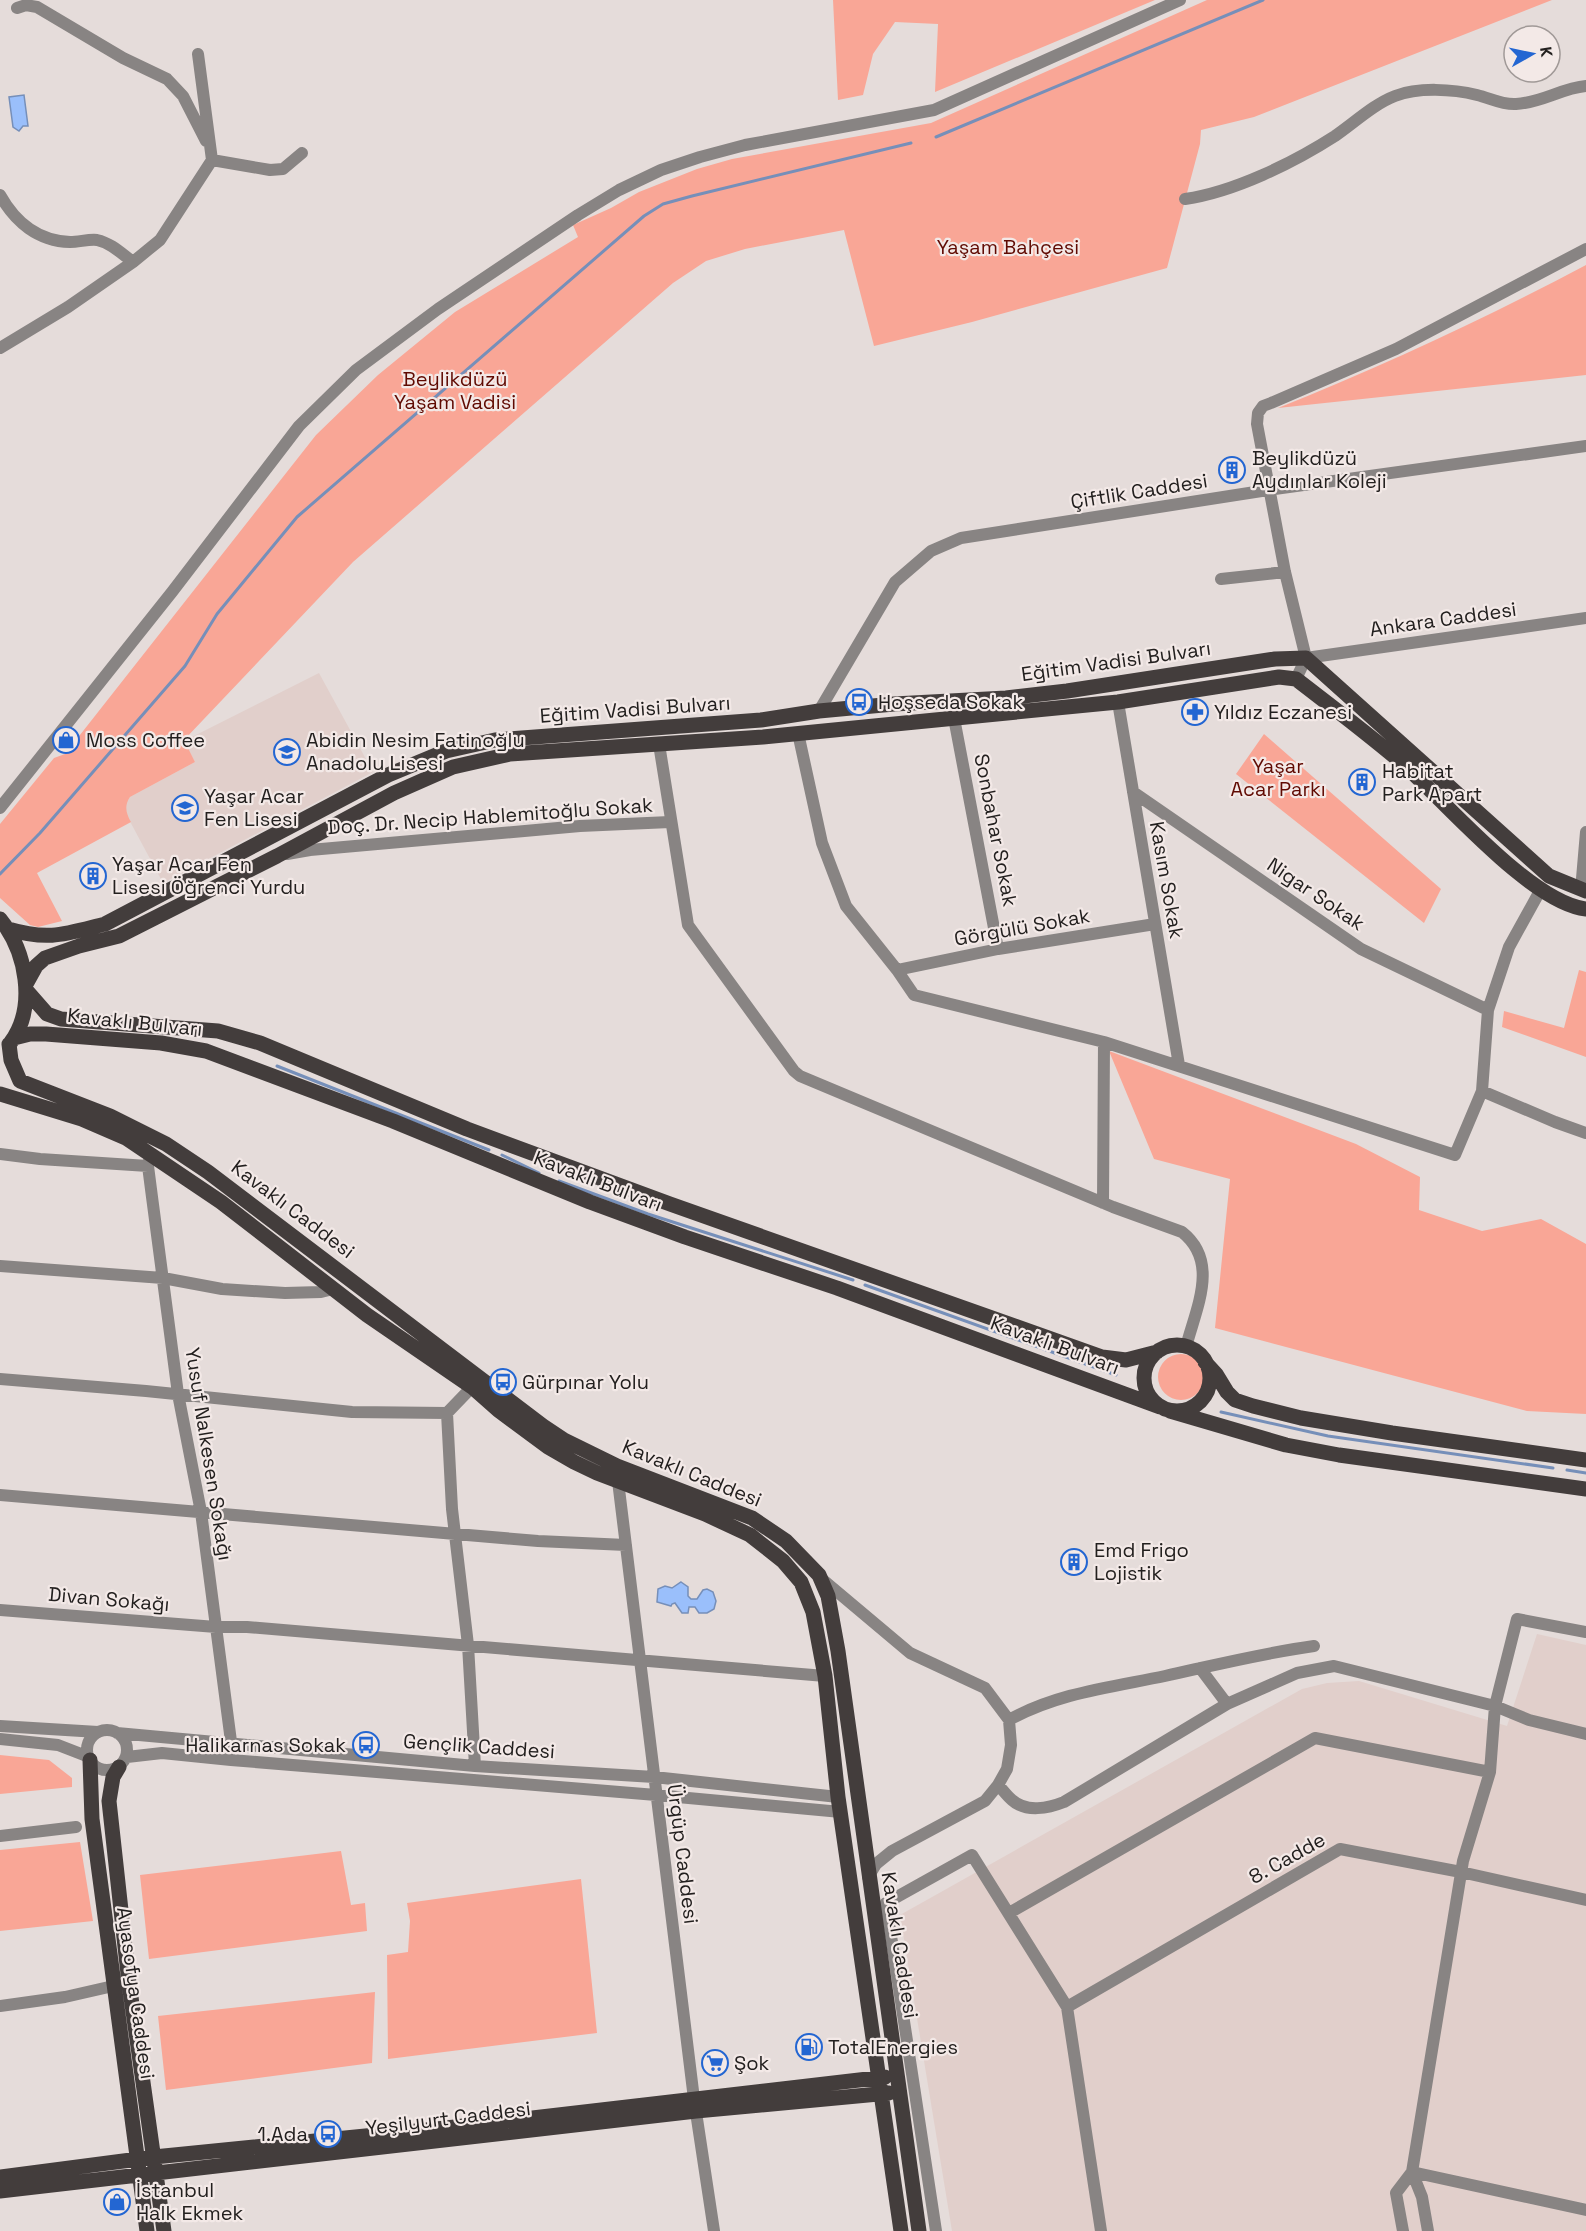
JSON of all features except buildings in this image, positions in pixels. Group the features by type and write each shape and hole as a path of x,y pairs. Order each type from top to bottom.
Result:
{"main road":[{"name":"Eğitim Vadisi Bulvarı","path":"4,924 31,936 43,936 62,935 105,924 388,775 446,751 495,740 761,720 819,711 894,704 1006,698 1090,688 1275,659 1306,658"},
{"path":"1306,658 1545,882 1557,901 1586,909"},
{"name":"Eğitim Vadisi Bulvarı","path":"26,987 36,966 45,958 79,946 119,936 277,856 394,793 453,767 510,754 798,733 1118,702 1279,677 1296,679"},
{"path":"1296,679 1401,763 1509,865 1545,882 1583,891"},
{"path":"796,715 798,733"},
{"path":"4,924 18,949 26,987 24,1008 8,1046"},
{"name":"Kavaklı Bulvarı","path":"26,987 47,1014 61,1019 218,1031 260,1043 467,1128 670,1204 1102,1358 1126,1360 1167,1347 1178,1345 1186,1347"},
{"name":"Kavaklı Bulvarı","path":"8,1046 30,1034 46,1034 161,1043 206,1051 393,1121 590,1202 847,1292 1165,1409 1286,1445 1339,1455 1586,1489"},
{"name":"Kavaklı Caddesi","path":"8,1046 20,1081 110,1116 166,1144 208,1172 564,1440 617,1466 752,1518 786,1541 819,1575 828,1596 833,1619 919,2231"},
{"name":"Kavaklı Caddesi","path":"0,1094 82,1119 126,1138 149,1160 221,1202 367,1315 472,1387 498,1410 548,1447 574,1462 705,1514 750,1535 783,1561 801,1582 813,1612 825,1676 840,1805 901,2231"},
{"path":"1186,1347 1198,1353 1235,1400 1253,1406 1301,1418 1392,1433 1586,1460"},
{"name":"Kavaklı Bulvarı","path":"1157,1352 1149,1360 1144,1381 1146,1391 1152,1400 1165,1409"},
{"path":"1165,1409 1180,1411 1191,1408 1206,1394 1209,1372 1205,1362"},
{"name":"Ayasofya Caddesi","path":"90,1759 92,1819 147,2231"},
{"name":"Ayasofya Caddesi","path":"123,1762 113,1777 109,1802 129,1983 165,2231"},
{"name":"Yeşilyurt Caddesi","path":"0,2177 138,2166 406,2138 695,2105 878,2078 900,2084"},
{"name":"Yeşilyurt Caddesi","path":"695,2105 880,2094 900,2084"},
{"name":"Yeşilyurt Caddesi","path":"0,2191 138,2166"}],"street":[{"path":"0,808 157,611 299,426 356,370 438,309 578,215 620,190 661,170 744,145 934,110 1180,0"},
{"path":"17,8 26,5 37,7 123,58 167,79 183,96 212,155 270,170 283,169 302,153"},
{"path":"0,348 68,307 133,262 160,240 212,155 198,54"},
{"path":"1185,200 1210,196 1289,162 1325,142 1396,95 1438,90 1475,94 1505,104 1517,105 1544,98 1563,89 1586,86"},
{"path":"0,195 30,231 50,241 96,240 108,244 133,262"},
{"path":"1296,679 1306,658 1268,490 1257,424 1258,413 1263,406 1396,349 1586,249"},
{"name":"Çiftlik Caddesi","path":"819,711 895,582 931,551 961,538 1268,490 1586,446"},
{"path":"1221,579 1285,572"},
{"name":"Ankara Caddesi","path":"1306,658 1586,618"},
{"name":"Kasım Sokak","path":"1118,702 1179,1065"},
{"name":"Sonbahar Sokak","path":"954,718 998,949"},
{"path":"798,733 822,843 846,906 914,995 1104,1042 1455,1155 1482,1091 1488,1010 1509,947 1545,882"},
{"path":"659,744 688,925 794,1071 800,1076 1103,1203 1182,1232 1199,1250 1204,1272 1186,1347"},
{"name":"Nigar Sokak","path":"1133,792 1361,949 1488,1010"},
{"name":"Doç. Dr. Necip Hablemitoğlu Sokak","path":"277,856 310,850 568,827 670,822"},
{"path":"1583,891 1586,832"},
{"name":"Görgülü Sokak","path":"897,970 998,949 1155,924"},
{"path":"1103,1203 1104,1042"},
{"path":"1482,1091 1586,1133"},
{"path":"0,1154 40,1159 149,1160"},
{"name":"Yusuf Nalkesen Sokağı","path":"149,1160 178,1394 201,1512 232,1743 231,1760"},
{"path":"0,1266 163,1278 222,1289 285,1293 321,1292 333,1289"},
{"path":"0,1379 352,1412 447,1413 472,1387"},
{"path":"447,1413 455,1534 468,1645 475,1766"},
{"name":"Ürgüp Caddesi","path":"618,1481 695,2105 714,2231"},
{"path":"0,1495 538,1541 626,1545"},
{"path":"819,1575 825,1583 910,1653 985,1688 1009,1720 1011,1745 1006,1770 985,1801 892,1851 876,1864 868,1877"},
{"name":"Divan Sokağı","path":"0,1610 216,1627 247,1627 825,1676"},
{"path":"1403,2231 1396,2193 1412,2172 1461,1872 1490,1772 1495,1706 1517,1620 1586,1632"},
{"path":"1009,1720 1039,1705 1073,1695 1269,1652 1314,1646"},
{"path":"998,1785 1013,1802 1026,1807 1052,1807 1227,1704 1297,1673 1334,1666 1495,1706 1529,1720 1586,1734"},
{"path":"1200,1668 1227,1704"},
{"path":"0,1726 98,1732 111,1730 126,1743 123,1762 113,1769 100,1769 90,1759 58,1745 0,1739"},
{"path":"90,1759 89,1742 98,1732"},
{"name":"Gençlik Caddesi","path":"117,1733 475,1766 654,1777 840,1805"},
{"path":"1009,1913 1315,1738 1490,1772"},
{"name":"Gençlik Caddesi","path":"123,1762 162,1753 656,1795 840,1805"},
{"path":"0,1836 76,1827"},
{"name":"8. Cadde","path":"1066,2007 1340,1849 1461,1872 1586,1900"},
{"path":"936,2231 886,1903 972,1855 1066,2007 1101,2231"},
{"path":"0,2006 65,1997 129,1983"},
{"path":"1412,2172 1586,2210"},
{"path":"1412,2172 1422,2197 1428,2231"}],"shaded area":[{"path":"319,673 373,772 163,883 126,814 126,803 130,797 195,762 184,741"},
{"path":"1537,1634 1586,1645 1586,2231 952,2231 900,1915 1302,1689 1327,1683 1359,1681 1507,1726"}],"green space":[{"path":"833,0 1155,0 935,92 938,24 895,22 873,54 863,95 838,100"},
{"name":"Beylikdüzü Yaşam Vadisi","path":"1207,0 1552,0 1254,117 1201,130 1200,144 1167,268 972,322 874,346 844,230 745,249 706,261 673,283 353,562 184,740 195,762 130,797 126,810 131,822 37,873 62,921 38,927 30,925 0,898 0,824 54,758 65,754 316,435 378,375 455,312 578,237 573,225 639,192 697,169 732,159 931,123"},
{"path":"1586,265 1586,375 1278,408 1434,341"},
{"name":"Yaşar Acar Parkı","path":"1264,734 1441,889 1424,923 1236,774"},
{"path":"1579,970 1586,972 1586,1057 1502,1027 1504,1011 1564,1028"},
{"path":"1109,1051 1356,1144 1420,1177 1419,1210 1482,1231 1541,1219 1586,1244 1586,1414 1527,1411 1215,1328 1230,1179 1154,1159"},
{"path":"1181,1354 1197,1361 1204,1377 1197,1393 1181,1400 1165,1393 1158,1377 1165,1361"},
{"path":"0,1755 49,1760 72,1778 72,1787 0,1794"},
{"path":"80,1842 93,1921 0,1931 0,1850"},
{"path":"341,1851 351,1905 365,1903 367,1931 149,1959 140,1875"},
{"path":"581,1879 597,2033 388,2059 387,1955 408,1952 410,1921 407,1903"},
{"path":"375,1992 372,2063 166,2090 158,2016"}],"water":[{"path":"24,95 28,126 23,126 19,131 13,127 9,97"},
{"path":"681,1582 688,1587 688,1596 691,1599 697,1599 703,1590 713,1592 716,1601 714,1609 707,1613 699,1613 695,1607 689,1607 688,1613 682,1613 675,1603 671,1606 657,1602 658,1589 665,1586 672,1588"}],"waterway":[{"path":"936,137 1263,0"},
{"path":"0,874 40,833 185,666 217,614 297,517 644,216 663,204 692,196 911,143"},
{"path":"277,1066 489,1150"},
{"path":"502,1155 539,1173"},
{"path":"559,1181 648,1214 853,1280"},
{"path":"865,1285 1116,1375"},
{"path":"1221,1412 1328,1436 1553,1468"},
{"path":"1567,1470 1586,1473"}],"place":[{"name":"Beylikdüzü Aydınlar Koleji","path":"1232,470"},
{"name":"Hoşseda Sokak","path":"859,702"},
{"name":"Yıldız Eczanesi","path":"1195,712"},
{"name":"Moss Coffee","path":"66,740"},
{"name":"Abidin Nesim Fatinoğlu Anadolu Lisesi","path":"287,752"},
{"name":"Habitat Park Apart","path":"1362,782"},
{"name":"Yaşar Acar Fen Lisesi","path":"185,808"},
{"name":"Yaşar Acar Fen Lisesi Öğrenci Yurdu","path":"93,876"},
{"name":"Gürpınar Yolu","path":"503,1382"},
{"name":"Emd Frigo Lojistik","path":"1074,1562"},
{"name":"Halikarnas Sokak","path":"366,1745"},
{"name":"TotalEnergies","path":"809,2047"},
{"name":"Şok","path":"715,2063"},
{"name":"1.Ada","path":"328,2134"},
{"name":"İstanbul Halk Ekmek","path":"117,2202"}],"park label":[{"name":"Yaşam Bahçesi","path":"1008,247"}]}
